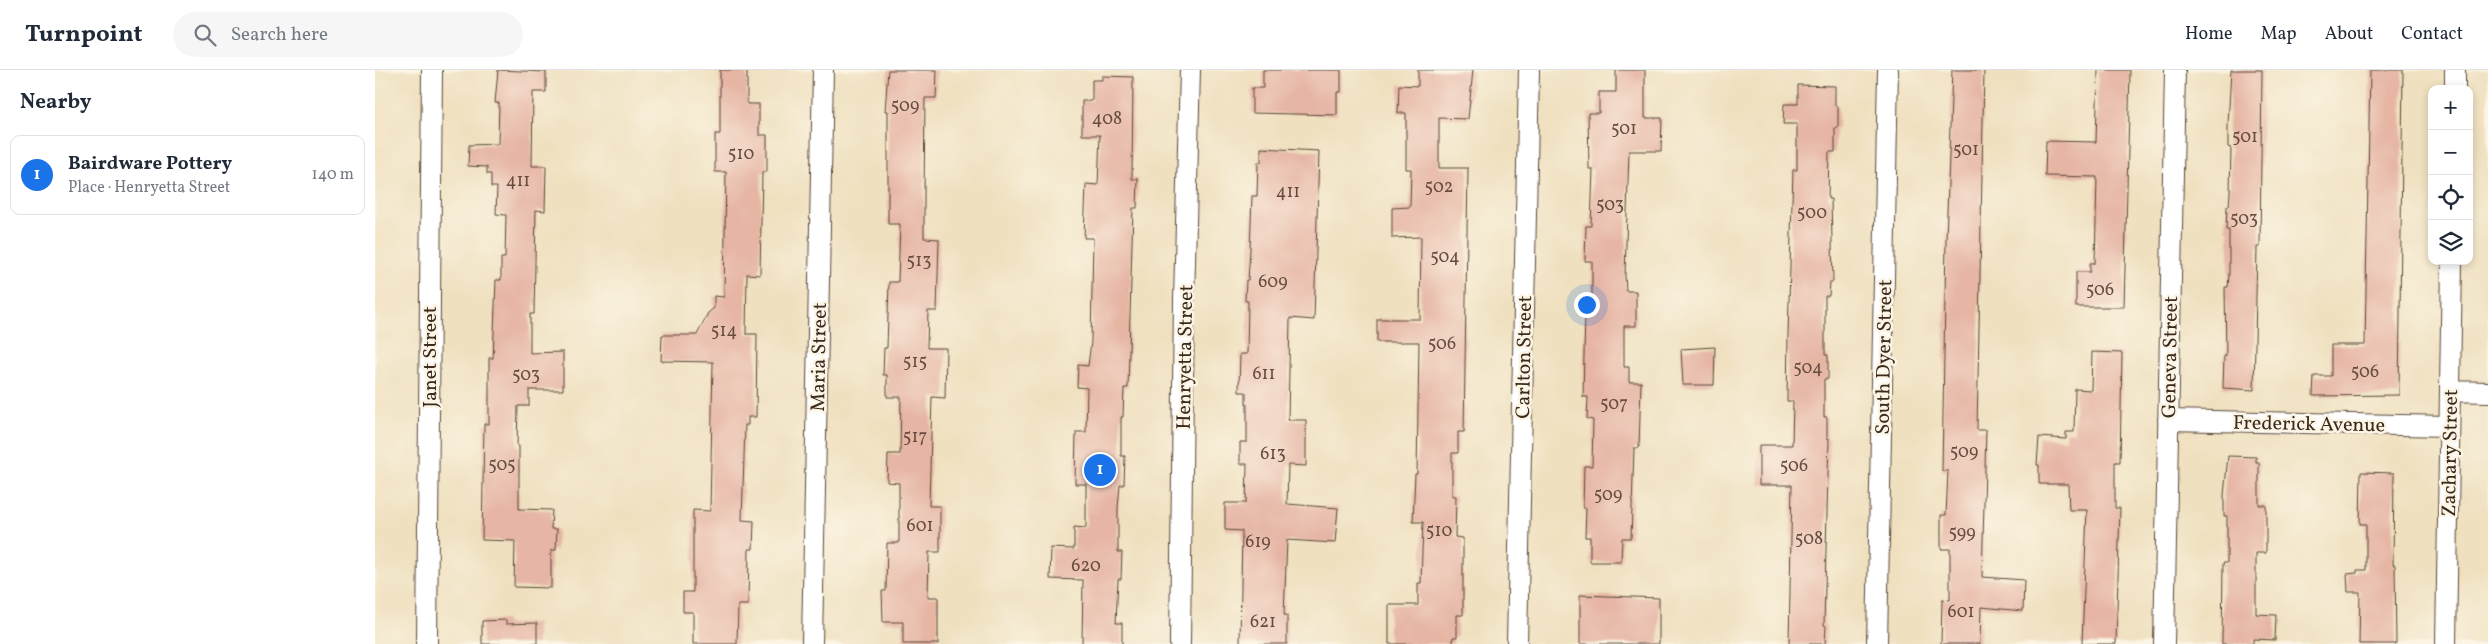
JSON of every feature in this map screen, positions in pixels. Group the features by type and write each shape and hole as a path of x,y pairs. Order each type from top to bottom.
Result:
{"street":[{"name":"Janet Street","path":"427,644 432,70"},
{"name":"Maria Street","path":"812,644 823,70"},
{"name":"Henryetta Street","path":"1180,644 1184,300 1190,70"},
{"name":"Carlton Street","path":"1517,644 1529,70"},
{"name":"South Dyer Street","path":"1877,644 1888,70"},
{"name":"Geneva Street","path":"2164,644 2175,70"},
{"path":"2455,70 2455,85"},
{"name":"Zachary Street","path":"2446,644 2452,265"},
{"path":"2450,391 2488,392"},
{"name":"Frederick Avenue","path":"2168,420 2449,426"}],"building":[{"path":"498,70 546,72 546,92 533,92 532,166 546,166 545,211 536,210 534,314 530,314 530,353 563,352 563,390 529,390 529,406 518,406 517,446 519,446 519,509 552,510 551,529 557,529 556,550 551,550 551,588 514,587 515,541 482,540 484,424 489,424 489,358 493,358 496,280 501,280 501,258 505,258 506,215 496,214 497,187 491,187 491,174 487,174 487,167 468,166 469,145 498,144 499,103 495,103"},
{"path":"720,70 747,70 747,104 759,104 759,135 767,135 767,172 762,172 760,275 747,274 746,334 757,334 756,417 748,417 748,425 745,425 742,520 754,521 753,549 749,549 748,605 738,605 737,644 693,644 693,612 683,612 683,592 693,592 693,510 710,511 713,362 661,361 662,335 697,335 708,313 714,308 714,296 724,297 726,172 715,172 715,134 720,134"},
{"path":"888,70 937,70 936,98 925,98 924,238 939,239 937,311 928,311 927,348 946,348 945,398 932,397 929,506 940,506 940,552 929,552 928,597 938,597 938,644 903,644 903,622 883,622 882,591 886,591 887,543 899,543 899,483 887,482 888,454 900,454 901,397 887,397 887,375 883,375 884,348 887,348 889,282 898,282 900,224 888,224 888,111 885,111"},
{"path":"1263,70 1341,70 1341,92 1337,92 1337,115 1252,113 1252,88 1263,88"},
{"path":"1418,70 1473,70 1468,119 1439,118 1439,168 1468,168 1464,432 1458,432 1458,453 1452,453 1452,496 1456,496 1455,537 1463,538 1463,615 1457,615 1457,637 1453,637 1453,644 1389,644 1389,605 1418,605 1418,583 1421,583 1423,522 1413,522 1415,474 1417,474 1419,342 1377,342 1377,319 1420,319 1421,237 1392,238 1392,208 1410,207 1411,169 1406,169 1406,113 1398,113 1399,85 1418,86"},
{"path":"1616,70 1645,70 1645,118 1662,118 1661,151 1629,151 1625,275 1626,291 1636,291 1636,326 1624,326 1624,367 1629,367 1629,382 1641,382 1639,448 1634,448 1631,538 1622,538 1621,562 1590,562 1590,537 1585,537 1586,508 1583,508 1584,466 1592,466 1593,420 1587,419 1588,397 1583,397 1585,312 1592,312 1592,261 1585,261 1586,226 1591,226 1593,169 1589,169 1588,113 1599,113 1599,92 1616,92"},
{"path":"1952,70 1984,70 1977,430 1986,430 1982,577 2024,580 2023,611 1981,607 1980,644 1941,644 1942,599 1950,600 1950,549 1941,549 1941,515 1946,515 1948,471 1942,471 1946,241"},
{"path":"2098,70 2130,70 2124,307 2076,307 2076,272 2090,272 2090,263 2095,263 2097,177 2045,176 2046,141 2096,142"},
{"path":"2231,70 2262,70 2260,247 2257,247 2254,390 2223,388 2224,356 2226,356 2225,287 2228,287 2229,274 2229,230 2226,230 2227,206 2229,206 2230,193 2231,148 2228,147 2228,125"},
{"path":"2370,70 2403,70 2399,395 2313,396 2314,376 2331,376 2331,345 2365,345"},
{"path":"1102,76 1133,77 1132,179 1138,179 1137,208 1133,208 1128,388 1124,388 1123,417 1121,417 1121,456 1125,456 1124,485 1120,485 1118,508 1118,552 1122,552 1121,579 1118,579 1116,623 1122,623 1122,644 1082,644 1083,580 1050,579 1051,548 1074,549 1074,527 1086,528 1086,484 1075,484 1076,432 1086,432 1087,388 1077,387 1078,365 1088,366 1091,342 1093,238 1084,238 1086,184 1098,185 1100,135 1082,135 1082,101 1092,101 1092,80 1102,80"},
{"path":"1798,85 1835,86 1835,106 1838,106 1838,128 1835,128 1835,152 1829,152 1828,199 1831,199 1833,282 1830,282 1829,296 1825,296 1825,355 1828,355 1828,379 1824,379 1824,417 1827,417 1827,438 1829,438 1825,644 1789,644 1792,485 1759,485 1759,445 1792,445 1793,401 1787,401 1788,334 1793,170 1797,170 1797,124 1783,124 1784,104 1798,104"},
{"path":"1261,148 1319,151 1314,320 1290,318 1288,420 1306,420 1306,466 1288,465 1287,504 1338,508 1335,543 1287,540 1284,615 1287,615 1287,644 1240,644 1242,531 1225,530 1225,503 1246,503 1247,464 1240,464 1240,442 1247,442 1247,404 1246,392 1239,392 1240,354 1247,354 1248,301 1245,301 1246,280 1248,280 1252,196 1257,196 1258,162 1261,163"},
{"path":"1715,347 1714,385 1683,385 1681,349"},
{"path":"2092,352 2122,353 2120,462 2115,462 2115,508 2120,508 2116,644 2082,644 2087,510 2069,510 2068,484 2039,484 2039,465 2037,465 2039,437 2066,439 2066,432 2074,432 2075,389 2091,390"},
{"path":"2228,456 2256,457 2256,462 2259,462 2259,505 2266,505 2266,553 2256,553 2256,614 2276,615 2275,640 2253,639 2253,644 2222,644 2223,563 2227,563 2227,516 2224,516 2224,495"},
{"path":"2361,472 2394,473 2393,565 2395,565 2396,644 2359,644 2360,592 2348,592 2347,574 2357,573 2357,570 2366,570 2366,524 2360,524"},
{"path":"1580,595 1659,598 1659,644 1580,644"},
{"path":"506,620 506,624 537,623 537,644 482,644 482,621"}],"place":[{"name":"Bairdware Pottery","path":"1100,470"}]}
